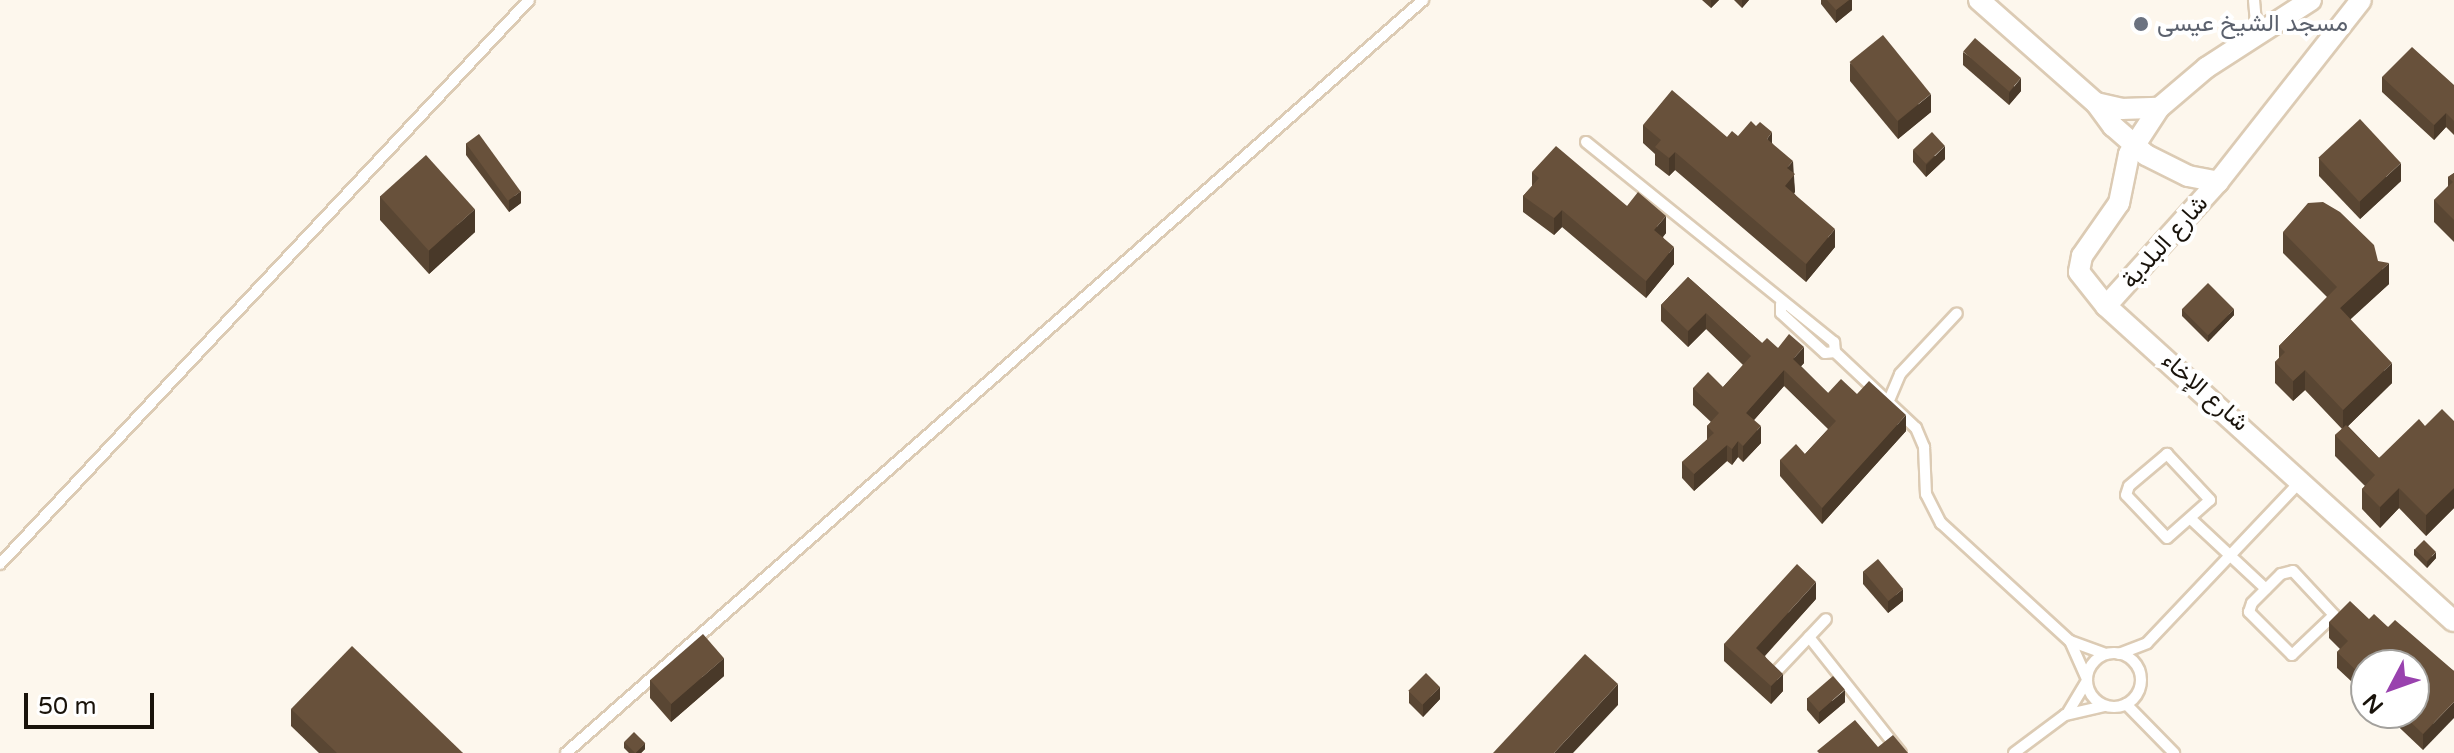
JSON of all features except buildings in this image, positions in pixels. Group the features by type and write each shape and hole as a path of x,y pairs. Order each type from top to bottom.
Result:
{"street":[{"path":"1979,0 2096,103 2134,145 2173,171 2218,182"},
{"name":"شارع البلدية","path":"2311,0 2191,79 2159,108 2134,145 2116,211 2079,264 2082,280 2106,306 2218,182 2361,0"},
{"path":"2096,103 2134,110 2159,108"},
{"name":"شارع الإخاء","path":"2106,306 2302,479 2454,621"}],"lane":[{"path":"0,564 529,0"},
{"path":"566,753 1423,0"},
{"path":"2254,0 2257,36"},
{"path":"1586,142 1781,304 1790,303 1834,342 1835,352 1890,398 1921,437 1926,494 1934,514 2070,641 2106,654 2119,654 2147,643 2302,479"},
{"path":"1890,398 1900,374 1957,313"},
{"path":"2162,454 2174,457 2208,493 2209,503 2192,520 2167,538 2127,500 2129,486 2162,454"},
{"path":"2192,520 2266,589"},
{"path":"2285,571 2293,571 2332,607 2333,618 2300,652 2288,654 2251,617 2252,603 2266,589 2285,571"},
{"path":"1775,673 1826,619"},
{"path":"1809,637 1901,753"},
{"path":"2070,641 2092,696 2105,706"},
{"path":"2065,715 2126,704 2137,694 2147,643"},
{"path":"2014,753 2065,715 2087,680 2092,664 2106,654"},
{"path":"2119,654 2139,672"},
{"path":"2126,704 2174,753"}],"place":[{"name":"مسجد الشيخ عيسى","path":"2141,24"}]}
